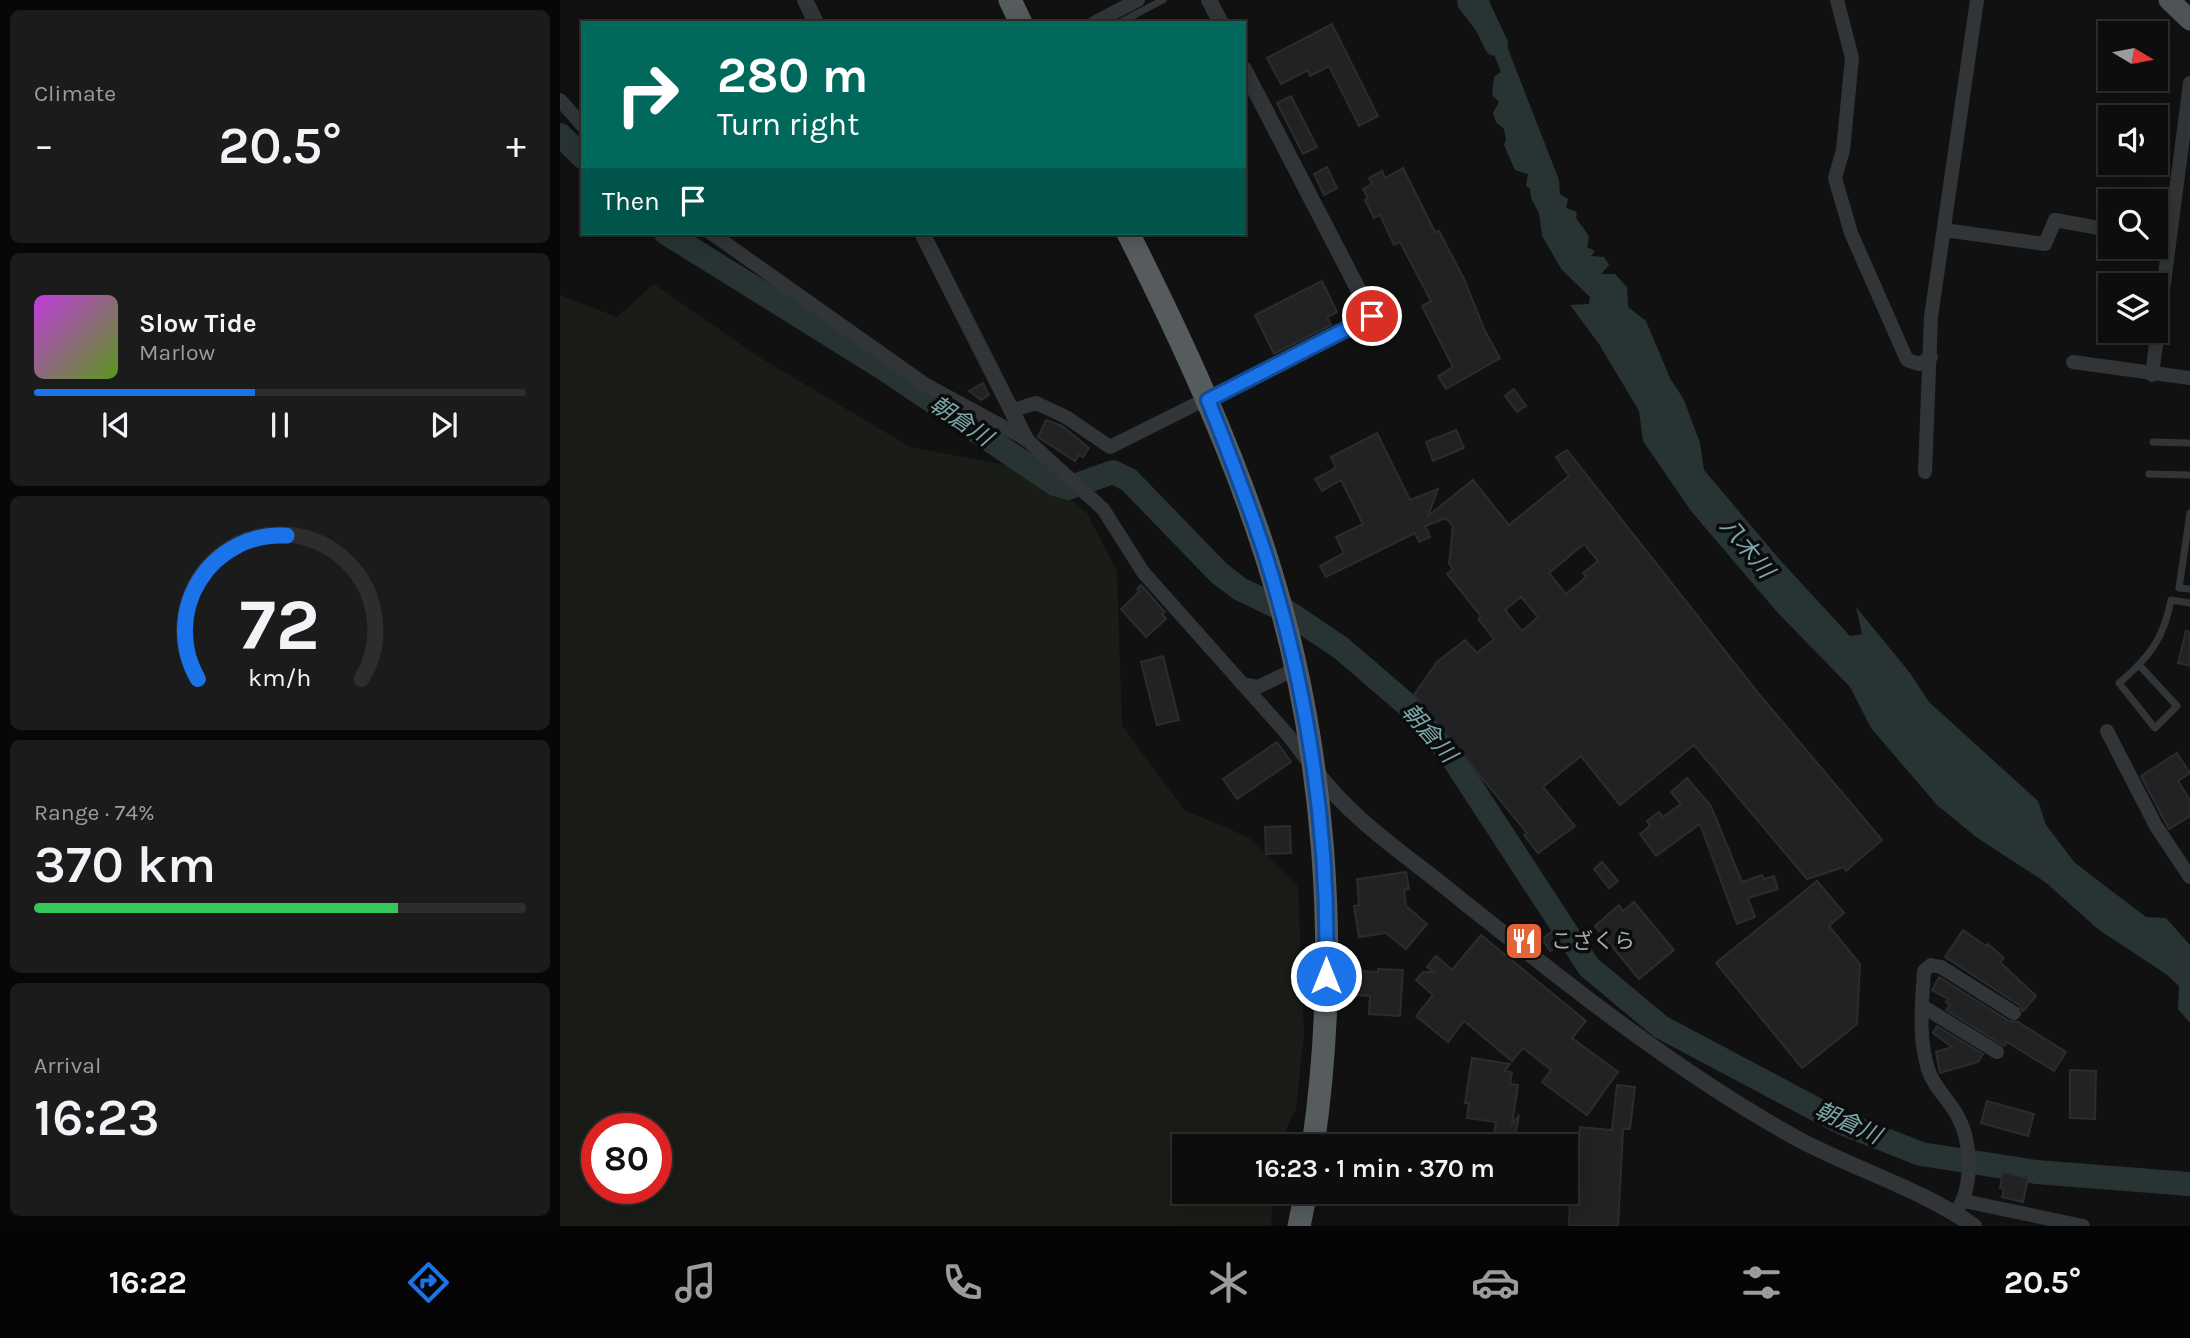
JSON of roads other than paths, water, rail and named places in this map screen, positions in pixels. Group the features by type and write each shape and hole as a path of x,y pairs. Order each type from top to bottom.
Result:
{"highway":[{"path":"1010,0 1020,21"},
{"path":"1129,235 1208,400 1248,504 1276,590 1295,669 1312,767 1322,853 1327,957 1322,1072 1314,1134"},
{"path":"1299,1226 1304,1204"}],"main road":[{"path":"2169,0 2190,20"}],"street":[{"path":"805,0 815,21"},
{"path":"1098,21 1138,0"},
{"path":"1209,0 1220,21"},
{"path":"1837,0 1852,58 1843,150 1835,178 1851,233 1907,360 1919,364 1931,357"},
{"path":"1925,472 1931,317 1977,0"},
{"path":"1012,411 1036,402 1066,417 1110,447 1372,316 1246,73"},
{"path":"2168,210 2190,83"},
{"path":"560,100 581,123"},
{"path":"1944,230 2045,244 2055,220 2098,228"},
{"path":"923,235 1026,439"},
{"path":"731,238 926,385 1026,439 1103,509 1143,572 1289,735 1328,789 1354,814 1575,990 1643,1038 1798,1139 1959,1207 2083,1226"},
{"path":"2152,375 2161,259"},
{"path":"2073,362 2152,375 2190,378"},
{"path":"1242,684 1258,687 1295,669"},
{"path":"2107,732 2156,826 2190,877"},
{"path":"1973,1226 1959,1207 1968,1146 1956,1114 1927,1068 1922,1006 1924,971 1931,965 1966,981 2014,1013"},
{"path":"1922,1006 1997,1052"}],"lane":[{"path":"1123,21 1163,0"},
{"path":"2153,442 2190,443"},
{"path":"2150,474 2190,475"},
{"path":"2190,513 2186,564 2179,588 2190,589"},
{"path":"2140,666 2177,706 2155,728 2119,683 2140,666 2165,627 2171,600 2190,603"}],"water":[{"path":"1457,0 1470,0 1469,8 1474,15 1485,16 1480,2 1476,0 1489,0 1559,180 1560,194 1568,199 1566,208 1577,212 1576,218 1589,236 1587,247 1595,251 1591,256 1604,257 1609,265 1601,274 1615,274 1627,287 1628,307 1646,321 1670,378 1684,400 1700,443 1704,470 1780,560 1850,636 1862,634 1856,607 1910,673 1929,702 2038,801 2046,825 2075,863 2146,917 2166,918 2190,945 2190,1023 2178,1009 2179,986 2166,974 2099,930 2045,882 1976,837 1937,805 1871,728 1850,687 1777,612 1691,511 1643,441 1639,411 1599,344 1570,305 1589,304 1590,297 1562,270 1542,236 1539,213 1531,198 1530,189 1526,186 1528,174 1515,170 1504,145 1504,129 1496,122 1493,113 1499,102 1492,95 1494,77 1501,72 1494,54 1458,7"}],"waterway":[{"name":"八木川","path":"1475,0 1496,44"},
{"name":"朝倉川","path":"560,135 581,155"},
{"name":"朝倉川","path":"669,235 883,368 1055,484 1068,488 1113,472 1129,480 1219,573 1240,589 1286,611 1341,648 1412,709 1452,757 1589,967 1661,1027 1842,1123 1921,1154 2036,1172 2190,1184"}],"place":[{"name":"こざくら","path":"1524,941"}]}
